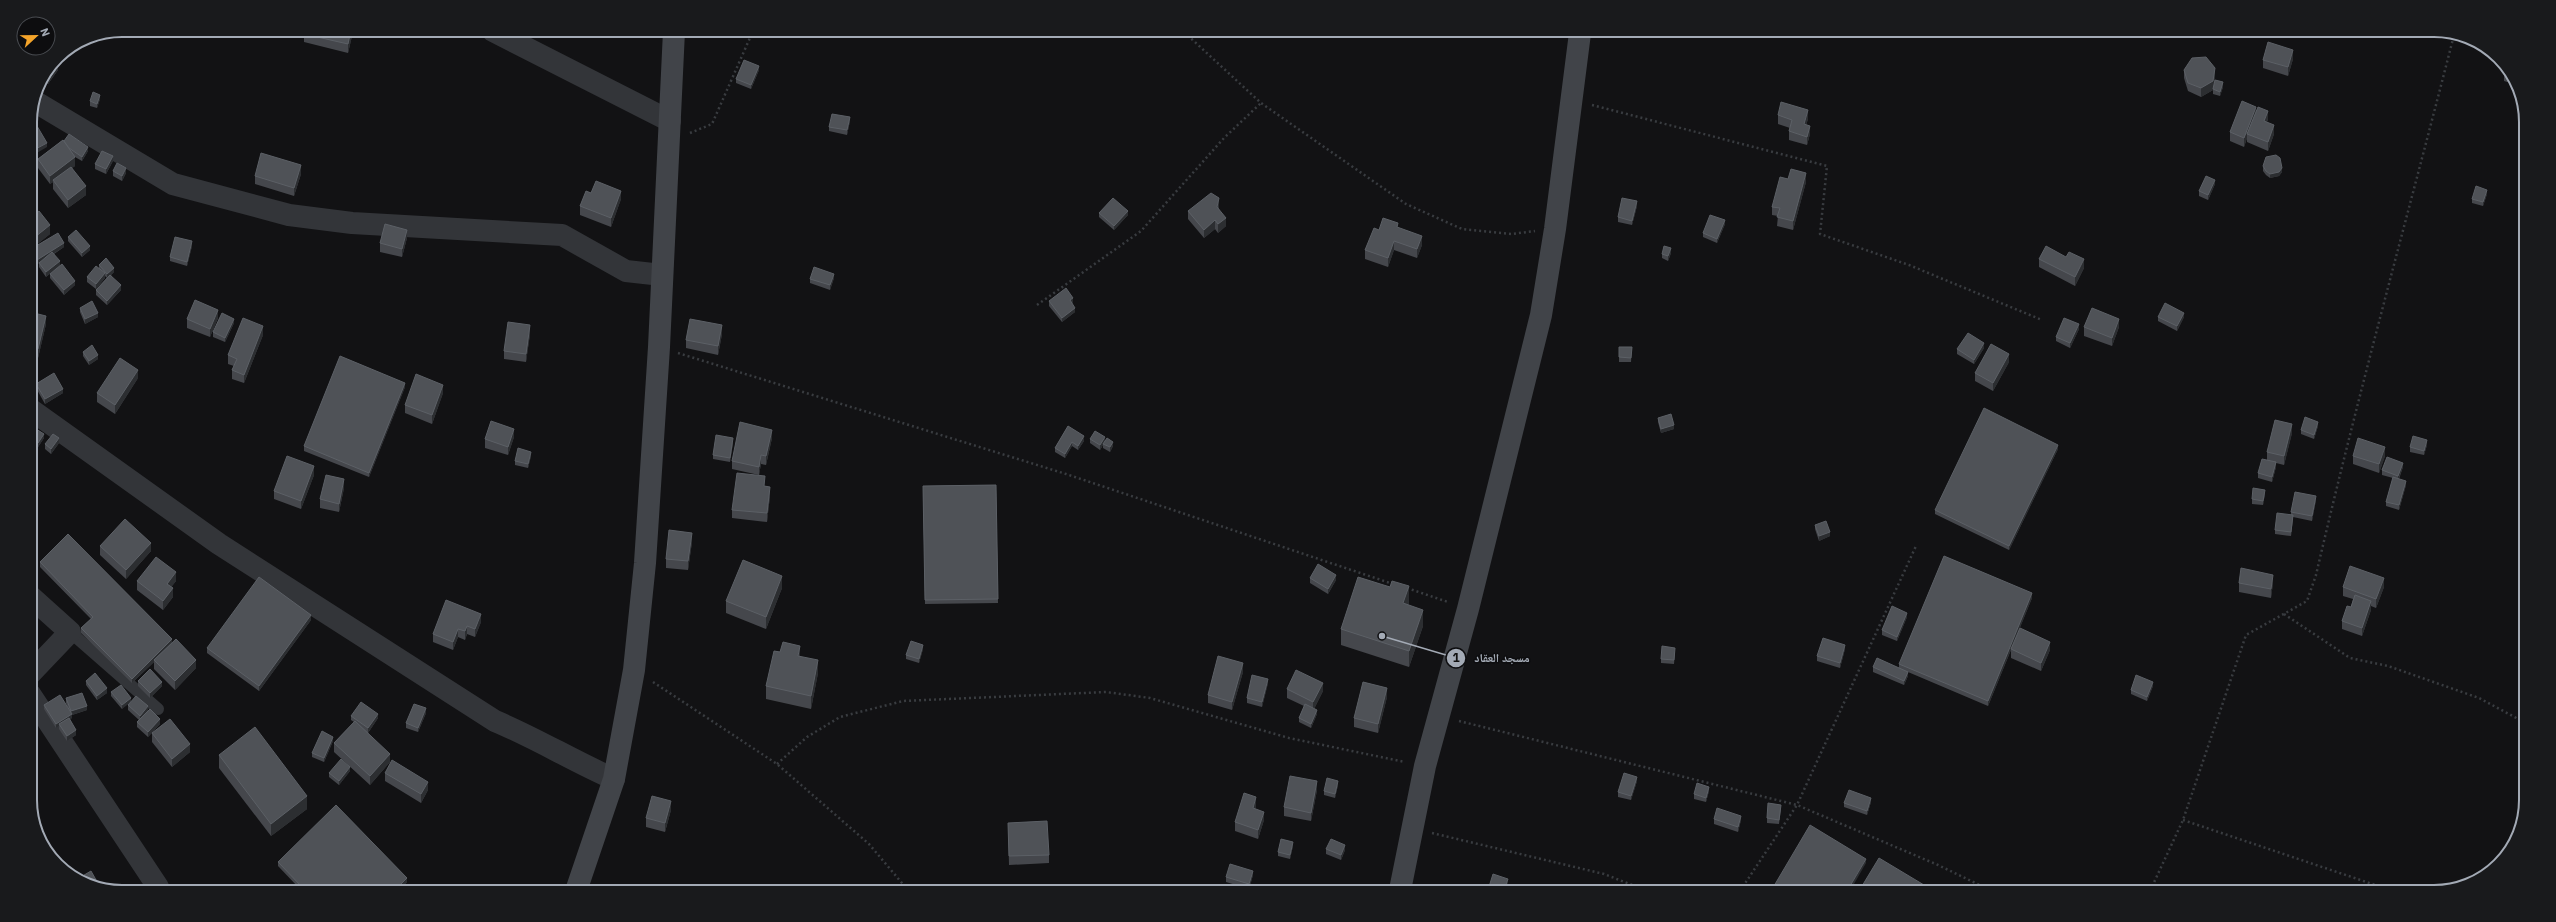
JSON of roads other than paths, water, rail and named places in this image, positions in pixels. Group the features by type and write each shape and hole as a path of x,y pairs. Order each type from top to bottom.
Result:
{"main road":[{"path":"578,885 614,779 634,670 645,563 659,347 674,37"},
{"path":"1401,885 1425,766 1468,609 1542,315 1555,229 1580,37"}],"street":[{"path":"504,37 669,131"},
{"path":"39,104 173,184 289,214 344,222 562,235 626,271 662,275"},
{"path":"37,414 219,544 495,721 539,740 579,763 614,779"},
{"path":"37,602 70,632 37,667"},
{"path":"37,705 157,885"}],"lane":[{"path":"70,632 158,709"}],"place":[{"name":"مسجد العقاد","path":"1382,636"}]}
